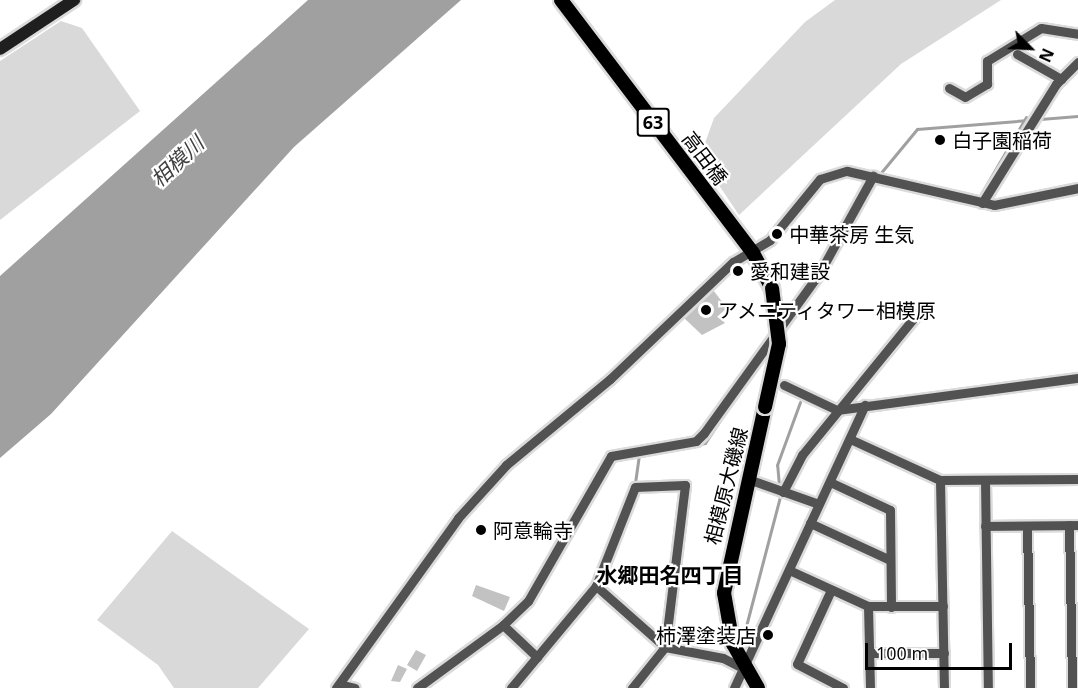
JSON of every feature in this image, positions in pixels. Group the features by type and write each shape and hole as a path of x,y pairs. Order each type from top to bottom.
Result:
{"main road":[{"path":"0,49 74,0"},
{"name":"高田橋","path":"561,0 749,248"},
{"name":"相模原大磯線","path":"749,248 772,288 779,344 724,593 729,630 743,668 758,688"}],"street":[{"path":"949,88 965,97 987,84 987,61 1041,28 1078,34"},
{"path":"1017,54 1061,79"},
{"path":"982,202 1032,119 1061,79 1078,62"},
{"path":"355,688 338,686 458,518 506,465 610,379 820,179 847,171 982,202 1010,203 1078,188"},
{"path":"417,688 503,625 528,601 611,456 696,441 704,433 820,273 873,176"},
{"path":"783,492 802,455 918,313"},
{"path":"784,386 837,410 1078,378"},
{"path":"734,688 865,405"},
{"path":"850,439 940,480 1078,479"},
{"path":"748,479 819,504"},
{"path":"940,480 944,688"},
{"path":"985,481 988,688"},
{"path":"830,482 889,509 891,607"},
{"path":"511,688 596,586 635,487 685,485 665,647 632,688"},
{"path":"810,523 890,560"},
{"path":"1028,525 1030,688"},
{"path":"986,526 1073,525 1072,688"},
{"path":"789,570 868,606 943,606"},
{"path":"596,586 665,647 743,668"},
{"path":"831,590 797,664 828,685 843,688"},
{"path":"868,606 870,688"},
{"path":"503,625 537,657"},
{"path":"869,653 944,653"}],"shaded area":[{"path":"835,0 1001,0 901,64 739,215 700,157 714,118 805,22"},
{"path":"61,21 82,28 140,111 0,220 0,61"},
{"path":"172,531 309,629 258,688 174,688 158,665 97,620"}],"water":[{"name":"相模川","path":"308,0 461,0 294,147 51,414 0,458 0,276"}],"building":[{"name":"アメニティタワー相模原","path":"713,290 727,308 718,316 725,323 702,335 684,318"},
{"path":"476,585 510,597 504,611 472,596"},
{"path":"416,650 426,655 417,671 407,665"},
{"path":"398,665 407,669 400,682 391,681"}],"waterway":[{"path":"879,175 917,129 1078,116"},
{"path":"981,194 1026,117"},
{"path":"696,445 705,443 736,396"},
{"path":"745,630 780,497 777,465 800,402"},
{"path":"635,483 639,455"}],"place":[{"name":"白子園稲荷","path":"940,140"},
{"name":"中華茶房 生気","path":"777,234"},
{"name":"愛和建設","path":"738,271"},
{"name":"アメニティタワー相模原","path":"706,310"},
{"name":"阿意輪寺","path":"481,530"},
{"name":"柿澤塗装店","path":"768,635"}],"district":[{"name":"水郷田名四丁目","path":"670,575"}]}
